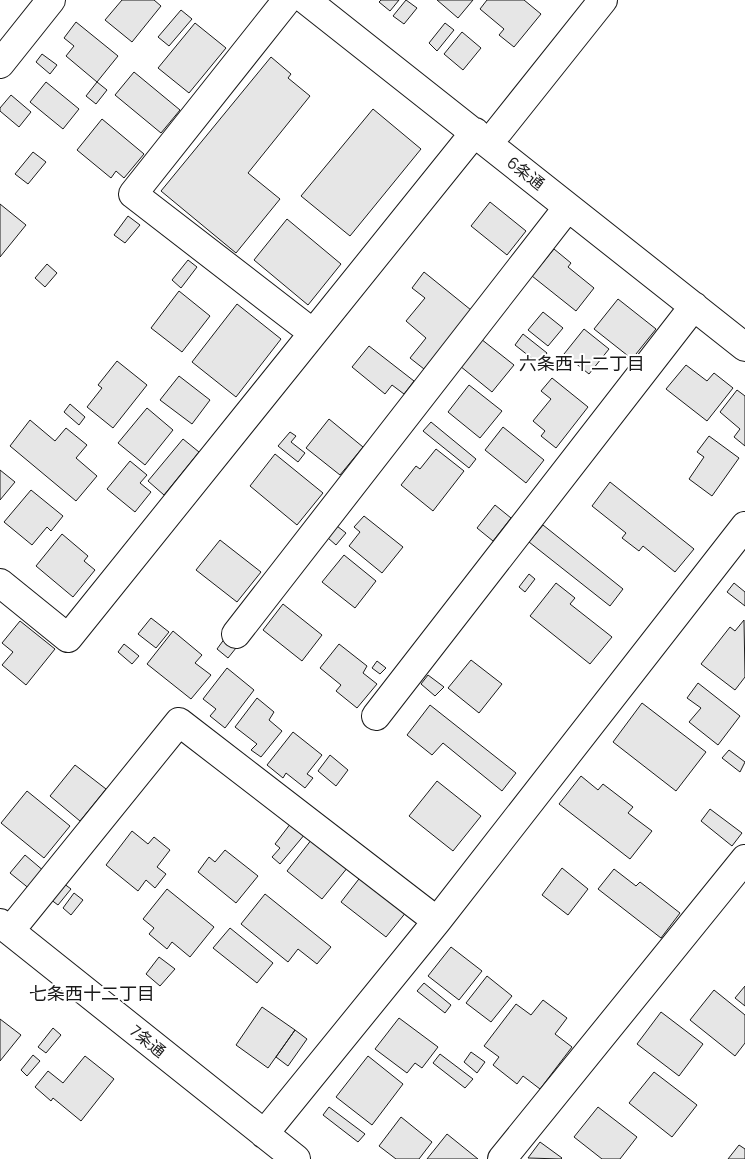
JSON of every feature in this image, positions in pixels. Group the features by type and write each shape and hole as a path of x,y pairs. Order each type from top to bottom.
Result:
{"street":[{"path":"0,64 51,0"},
{"path":"287,0 133,194 313,333"},
{"name":"6条通","path":"306,0 745,347"},
{"path":"0,583 68,638 313,333 603,0"},
{"path":"236,634 568,207"},
{"path":"376,716 694,306"},
{"path":"264,1134 436,922 745,526"},
{"path":"5,927 179,722 436,922"},
{"path":"502,1159 745,859"},
{"name":"7条通","path":"5,927 296,1159"}],"building":[{"path":"122,0 154,0 161,6 132,42 105,20"},
{"path":"381,0 399,0 390,11 379,2"},
{"path":"406,0 417,8 404,24 393,16"},
{"path":"437,0 473,0 458,18"},
{"path":"487,0 524,0 541,14 514,47 499,35 504,29 480,9"},
{"path":"181,10 192,19 169,46 158,37"},
{"path":"76,22 118,56 97,82 66,56 74,46 64,38"},
{"path":"195,23 226,48 189,93 158,68"},
{"path":"445,23 454,30 437,51 429,43"},
{"path":"462,32 481,48 463,70 444,54"},
{"path":"42,54 57,65 50,74 36,62"},
{"path":"271,57 291,74 288,78 310,96 248,173 280,199 236,253 161,191"},
{"path":"134,72 180,110 161,133 115,95"},
{"path":"46,82 79,109 63,129 30,102"},
{"path":"97,82 107,90 96,104 86,96"},
{"path":"11,95 31,112 19,127 0,111 0,108"},
{"path":"373,109 421,149 350,236 301,196"},
{"path":"102,119 144,154 124,178 116,171 111,178 77,150"},
{"path":"33,152 46,162 28,184 15,174"},
{"path":"490,202 526,231 507,255 471,226"},
{"path":"0,204 26,225 0,257"},
{"path":"128,216 140,225 125,243 114,235"},
{"path":"287,219 341,264 308,305 254,260"},
{"path":"554,249 571,263 568,267 594,288 576,311 532,276"},
{"path":"188,260 197,267 181,288 172,280"},
{"path":"47,264 57,273 45,287 35,278"},
{"path":"424,272 471,310 424,369 410,358 426,338 406,321 425,298 412,288"},
{"path":"179,291 210,316 182,352 151,328"},
{"path":"618,299 656,329 632,359 594,329"},
{"path":"237,304 281,339 236,397 192,362"},
{"path":"543,312 563,328 548,346 528,330"},
{"path":"584,329 609,349 589,374 564,354"},
{"path":"523,334 547,353 539,364 515,345"},
{"path":"481,339 514,365 492,392 460,366"},
{"path":"369,346 414,381 404,394 392,385 385,394 352,367"},
{"path":"117,361 147,385 113,428 87,407 102,388 98,385"},
{"path":"686,365 707,381 714,373 733,388 707,421 666,389"},
{"path":"179,376 210,400 192,424 160,400"},
{"path":"552,378 588,407 556,448 541,436 545,431 533,421 551,399 541,391"},
{"path":"469,385 502,411 480,438 448,412"},
{"path":"737,390 745,396 745,446 734,437 740,429 720,412"},
{"path":"70,404 85,417 79,425 64,412"},
{"path":"147,408 173,430 145,465 118,443"},
{"path":"329,419 363,447 340,475 306,448"},
{"path":"30,420 55,441 66,428 87,445 76,458 97,476 76,501 10,446"},
{"path":"431,422 476,459 469,468 423,431"},
{"path":"503,427 544,460 526,483 485,450"},
{"path":"290,432 296,436 291,442 305,453 298,462 278,446"},
{"path":"709,436 739,458 712,496 689,479 704,457 697,452"},
{"path":"183,439 199,452 164,495 148,481"},
{"path":"436,449 464,471 433,511 401,485 416,466 420,469"},
{"path":"275,454 323,493 297,525 250,486"},
{"path":"130,461 147,475 140,483 151,492 135,512 107,489"},
{"path":"0,470 15,482 0,500"},
{"path":"610,482 694,549 675,572 643,546 639,551 622,538 626,533 592,506"},
{"path":"31,490 63,516 51,531 47,527 32,545 4,522"},
{"path":"495,505 511,518 493,541 477,528"},
{"path":"364,516 403,547 382,573 349,546 360,532 354,527"},
{"path":"543,525 623,589 610,606 529,542"},
{"path":"337,526 346,533 336,545 328,538"},
{"path":"62,534 88,556 84,561 95,570 73,597 36,566"},
{"path":"220,540 261,572 237,602 196,570"},
{"path":"344,555 376,581 355,608 322,582"},
{"path":"529,574 535,579 525,592 519,587"},
{"path":"556,583 575,598 570,604 612,637 590,664 530,616"},
{"path":"734,583 745,592 745,606 727,592"},
{"path":"283,604 322,635 302,661 263,630"},
{"path":"151,618 169,632 156,648 138,634"},
{"path":"744,620 745,677 735,690 701,664 730,627 735,631"},
{"path":"20,621 55,649 26,685 2,665 13,652 2,643"},
{"path":"173,631 202,655 195,663 211,675 191,699 147,664"},
{"path":"225,638 236,648 228,658 217,649"},
{"path":"124,644 139,656 132,664 118,652"},
{"path":"339,644 367,666 363,673 377,684 357,708 336,691 341,685 320,668"},
{"path":"471,660 502,684 479,713 448,688"},
{"path":"377,661 386,668 380,674 372,668"},
{"path":"227,668 254,690 225,728 210,716 216,709 203,699"},
{"path":"428,675 444,687 435,696 421,684"},
{"path":"698,683 740,716 718,745 689,722 701,708 687,698"},
{"path":"257,698 274,712 269,720 282,731 261,757 251,750 257,744 235,727"},
{"path":"642,703 706,752 676,791 613,742"},
{"path":"430,705 516,773 502,791 443,743 432,755 407,735"},
{"path":"293,732 322,755 307,774 313,778 305,788 286,773 283,778 267,765"},
{"path":"729,750 745,762 740,772 722,758"},
{"path":"330,755 348,770 336,786 318,771"},
{"path":"75,765 106,789 80,821 50,796"},
{"path":"581,776 598,790 603,784 633,807 628,813 652,831 630,859 559,804"},
{"path":"437,781 481,816 453,851 409,816"},
{"path":"27,791 70,826 44,858 1,823"},
{"path":"710,809 742,833 732,846 701,821"},
{"path":"291,823 305,834 280,864 272,857 280,848 275,844"},
{"path":"132,831 148,844 154,837 170,850 157,867 166,874 155,888 146,880 138,891 106,865"},
{"path":"312,839 348,867 322,899 287,871"},
{"path":"225,850 258,876 236,903 198,872 209,857 215,862"},
{"path":"25,855 45,872 31,890 10,873"},
{"path":"562,868 588,889 568,915 542,895"},
{"path":"614,869 636,886 640,882 680,913 661,938 598,889"},
{"path":"362,875 407,911 386,937 341,902"},
{"path":"63,883 71,889 58,905 50,899"},
{"path":"167,889 214,927 190,957 172,942 167,949 149,934 154,928 143,919"},
{"path":"74,893 83,900 71,915 63,908"},
{"path":"265,894 331,947 317,964 298,949 288,962 241,924"},
{"path":"230,928 273,963 257,983 213,948"},
{"path":"451,947 482,971 459,1000 428,976"},
{"path":"159,957 175,969 160,986 146,974"},
{"path":"487,976 512,996 491,1022 466,1003"},
{"path":"424,983 451,1005 445,1013 417,991"},
{"path":"745,986 745,1006 735,998"},
{"path":"714,990 745,1015 745,1043 735,1056 690,1020"},
{"path":"543,1000 567,1018 555,1034 572,1047 540,1089 523,1076 517,1084 493,1065 499,1057 484,1046 516,1004 531,1015"},
{"path":"262,1007 295,1030 268,1068 236,1045"},
{"path":"661,1012 703,1044 679,1076 637,1044"},
{"path":"399,1018 438,1047 422,1068 415,1063 407,1073 375,1049"},
{"path":"0,1019 21,1035 0,1061"},
{"path":"53,1028 61,1035 46,1053 38,1047"},
{"path":"295,1030 307,1039 288,1066 276,1057"},
{"path":"471,1052 485,1062 477,1073 464,1062"},
{"path":"440,1054 473,1079 465,1088 433,1063"},
{"path":"33,1055 40,1061 27,1076 21,1070"},
{"path":"85,1056 114,1079 81,1121 53,1098 51,1101 35,1087 48,1071 63,1083"},
{"path":"368,1056 403,1084 372,1125 336,1097"},
{"path":"654,1072 697,1105 672,1137 629,1103"},
{"path":"329,1107 365,1134 358,1142 323,1115"},
{"path":"598,1107 637,1137 620,1159 602,1159 574,1137"},
{"path":"401,1117 432,1142 419,1159 396,1159 379,1146"},
{"path":"447,1134 478,1159 427,1159"},
{"path":"540,1142 562,1158 528,1158"},
{"path":"739,1145 745,1149 745,1159 728,1159"}],"district":[{"name":"六条西十二丁目","path":"582,364"},
{"name":"七条西十二丁目","path":"92,994"}]}
